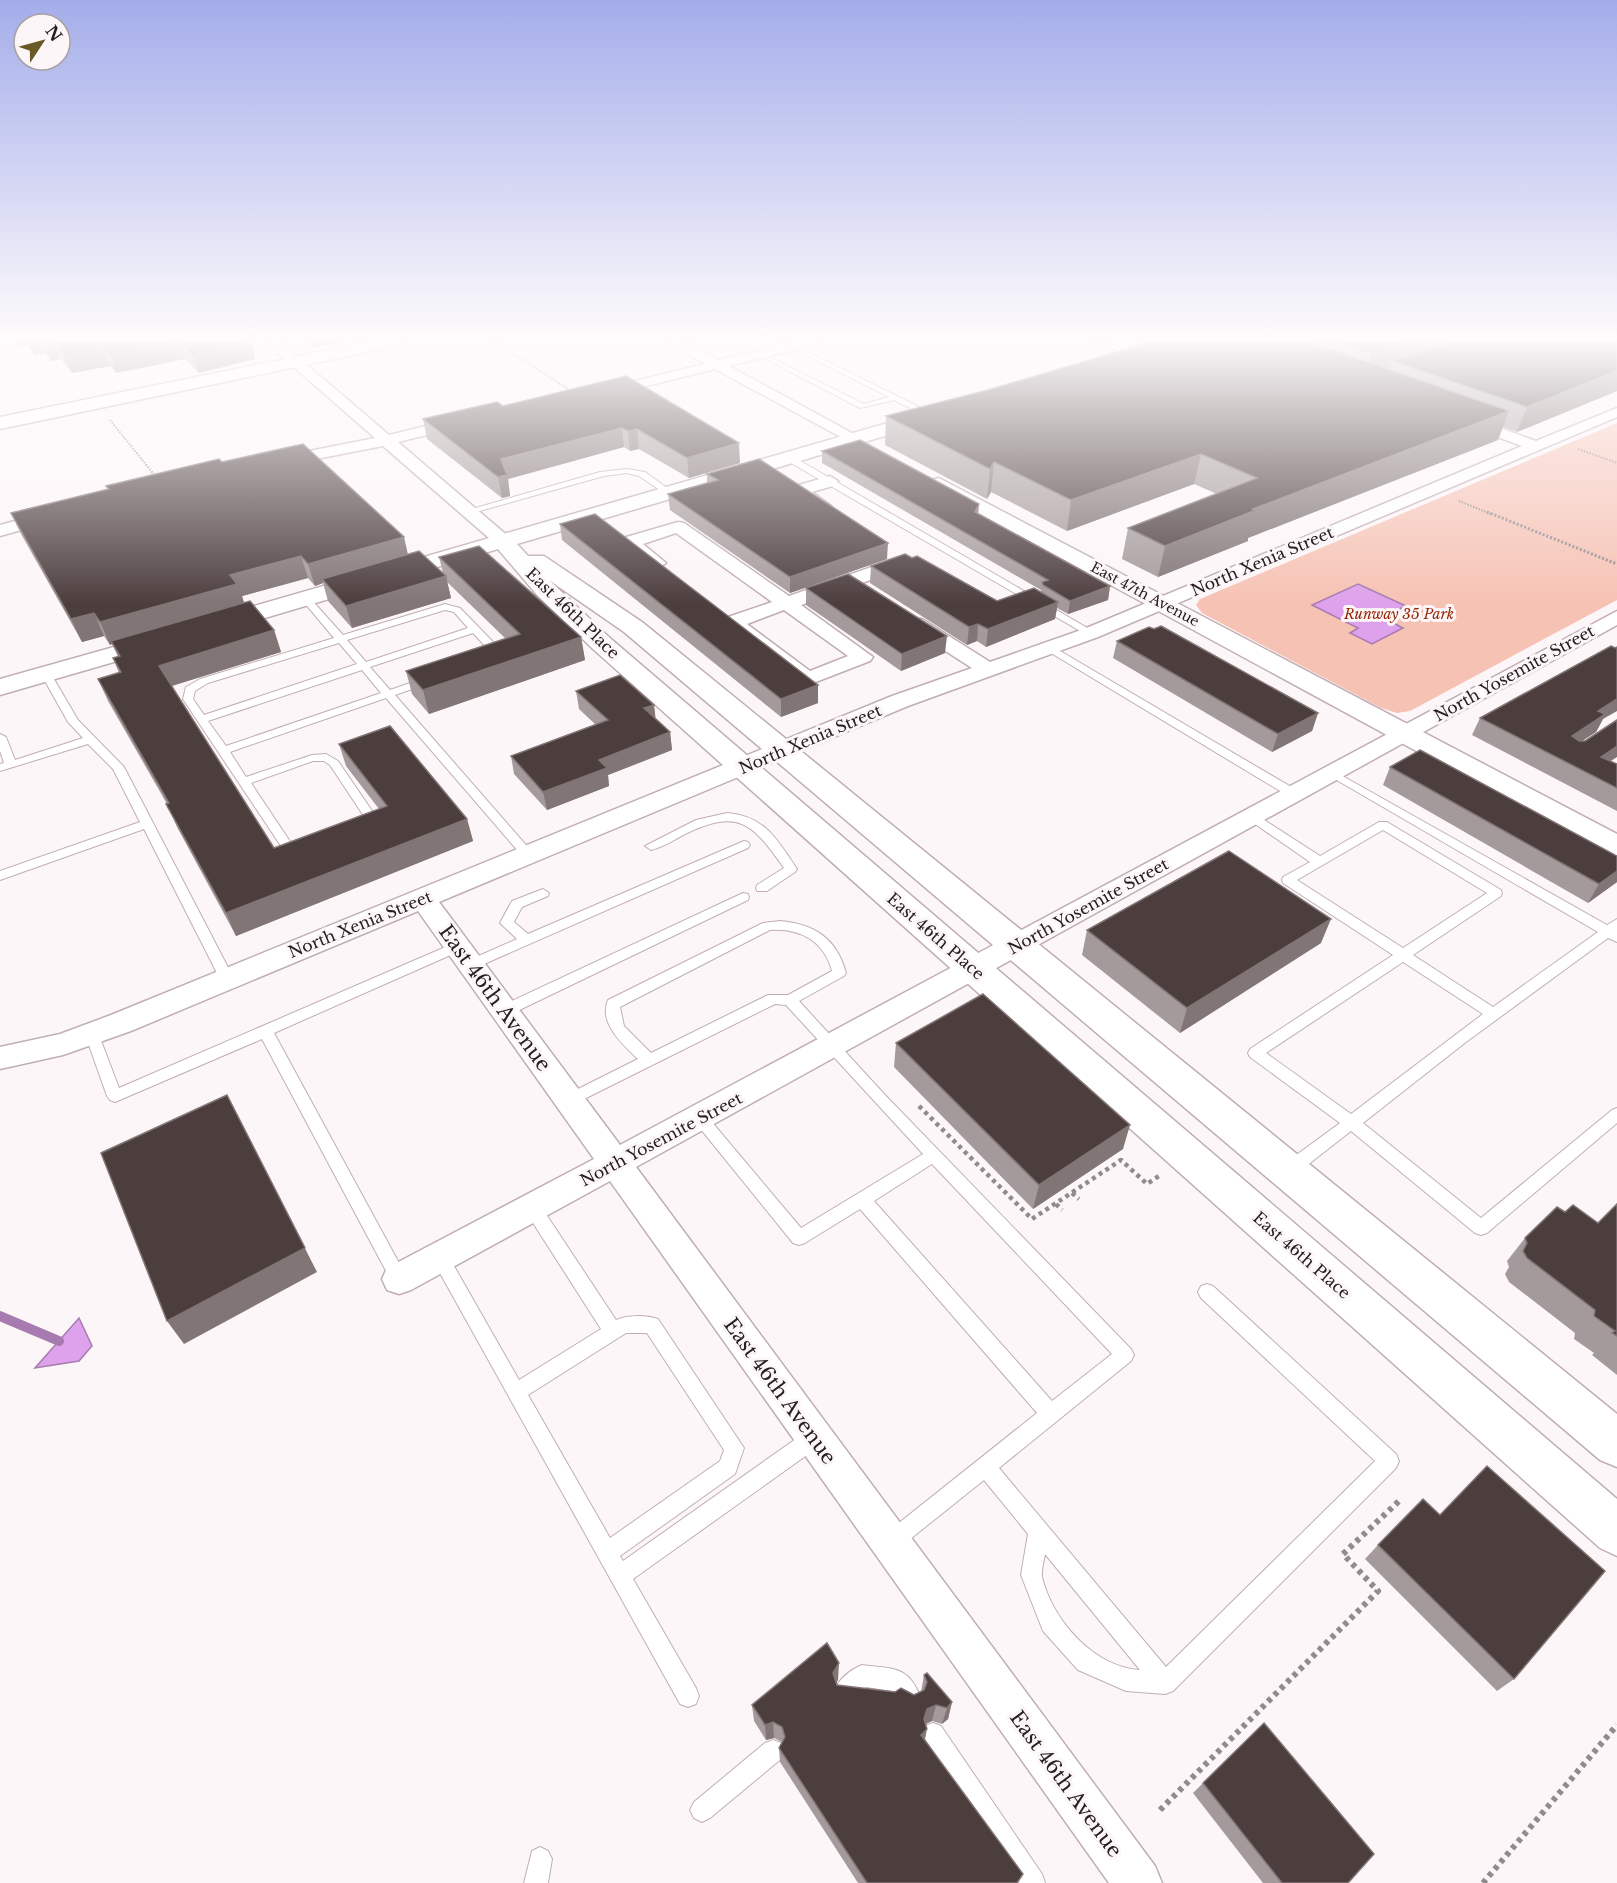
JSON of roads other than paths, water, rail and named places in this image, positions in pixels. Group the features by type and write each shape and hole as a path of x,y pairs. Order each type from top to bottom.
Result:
{"street":[{"path":"373,429 503,541"},
{"path":"269,463 387,441 434,429"},
{"path":"836,429 880,452"},
{"path":"0,687 889,429"},
{"path":"1487,429 1536,446"},
{"name":"North Xenia Street","path":"0,1058 92,1034 900,701 1091,633 1577,429"},
{"name":"East 47th Avenue","path":"920,474 1617,847"},
{"path":"830,481 798,491 839,516"},
{"path":"0,531 72,511"},
{"path":"676,578 629,542 678,527 863,657 808,679 713,607"},
{"name":"East 46th Place","path":"503,541 633,627 1617,1444"},
{"name":"East 46th Place","path":"503,541 561,605 742,767 1617,1531"},
{"path":"732,622 850,581 915,562 890,547"},
{"path":"850,581 870,594"},
{"path":"1007,606 1029,597"},
{"path":"899,612 987,669"},
{"name":"North Yosemite Street","path":"399,1279 831,1047 1617,617"},
{"name":"East 46th Avenue","path":"423,899 1138,1883"}],"lane":[{"path":"789,458 1091,633"},
{"path":"469,511 603,474 627,471 642,474 670,493"},
{"path":"306,598 528,855"},
{"path":"306,855 296,859 188,699 190,690 204,681 445,607 457,610 492,647 493,656 481,662"},
{"path":"201,719 475,629"},
{"path":"1050,648 1294,794"},
{"path":"46,674 73,723 118,767 227,980"},
{"path":"223,751 440,676"},
{"path":"0,737 6,767 89,741"},
{"path":"243,782 312,758 326,758 334,763 378,826 368,830"},
{"path":"1286,1171 1493,1014 1614,931 1517,879 1332,773"},
{"path":"651,846 712,819 735,816 751,822 764,833 791,869 762,888"},
{"path":"1251,818 1320,862"},
{"path":"0,876 147,824"},
{"path":"1493,1014 1288,880 1383,825 1496,893"},
{"path":"92,1034 115,1096 265,1031 464,956 527,941 744,845"},
{"path":"1517,879 1255,1053 1351,1122 1481,1228 1617,1114"},
{"path":"527,941 507,924 517,904 543,893"},
{"path":"504,1011 743,897"},
{"path":"569,1100 773,999 790,1000 839,973 833,950 817,935 785,924 768,927 613,1004 612,1017 620,1032 649,1060"},
{"path":"790,1000 831,1047 1125,1355 1050,1413 987,1468 890,1542"},
{"path":"265,1031 399,1279"},
{"path":"700,1118 799,1238 934,1155"},
{"path":"862,1199 1050,1413"},
{"path":"532,1207 613,1332"},
{"path":"440,1257 688,1696"},
{"path":"1039,1530 1031,1575 1051,1623 1086,1662 1126,1680 1165,1683 1389,1461 1207,1292"},
{"path":"516,1392 624,1325 652,1325 734,1448 728,1467 607,1553"},
{"path":"620,1576 814,1438"},
{"path":"987,1468 1165,1683"},
{"path":"845,1691 862,1676 898,1681 910,1698"},
{"path":"933,1734 1033,1883"},
{"path":"702,1810 773,1751"}],"waterway":[{"path":"0,1316 59,1341"}],"park label":[{"name":"Runway 35 Park","path":"1399,614"}]}
